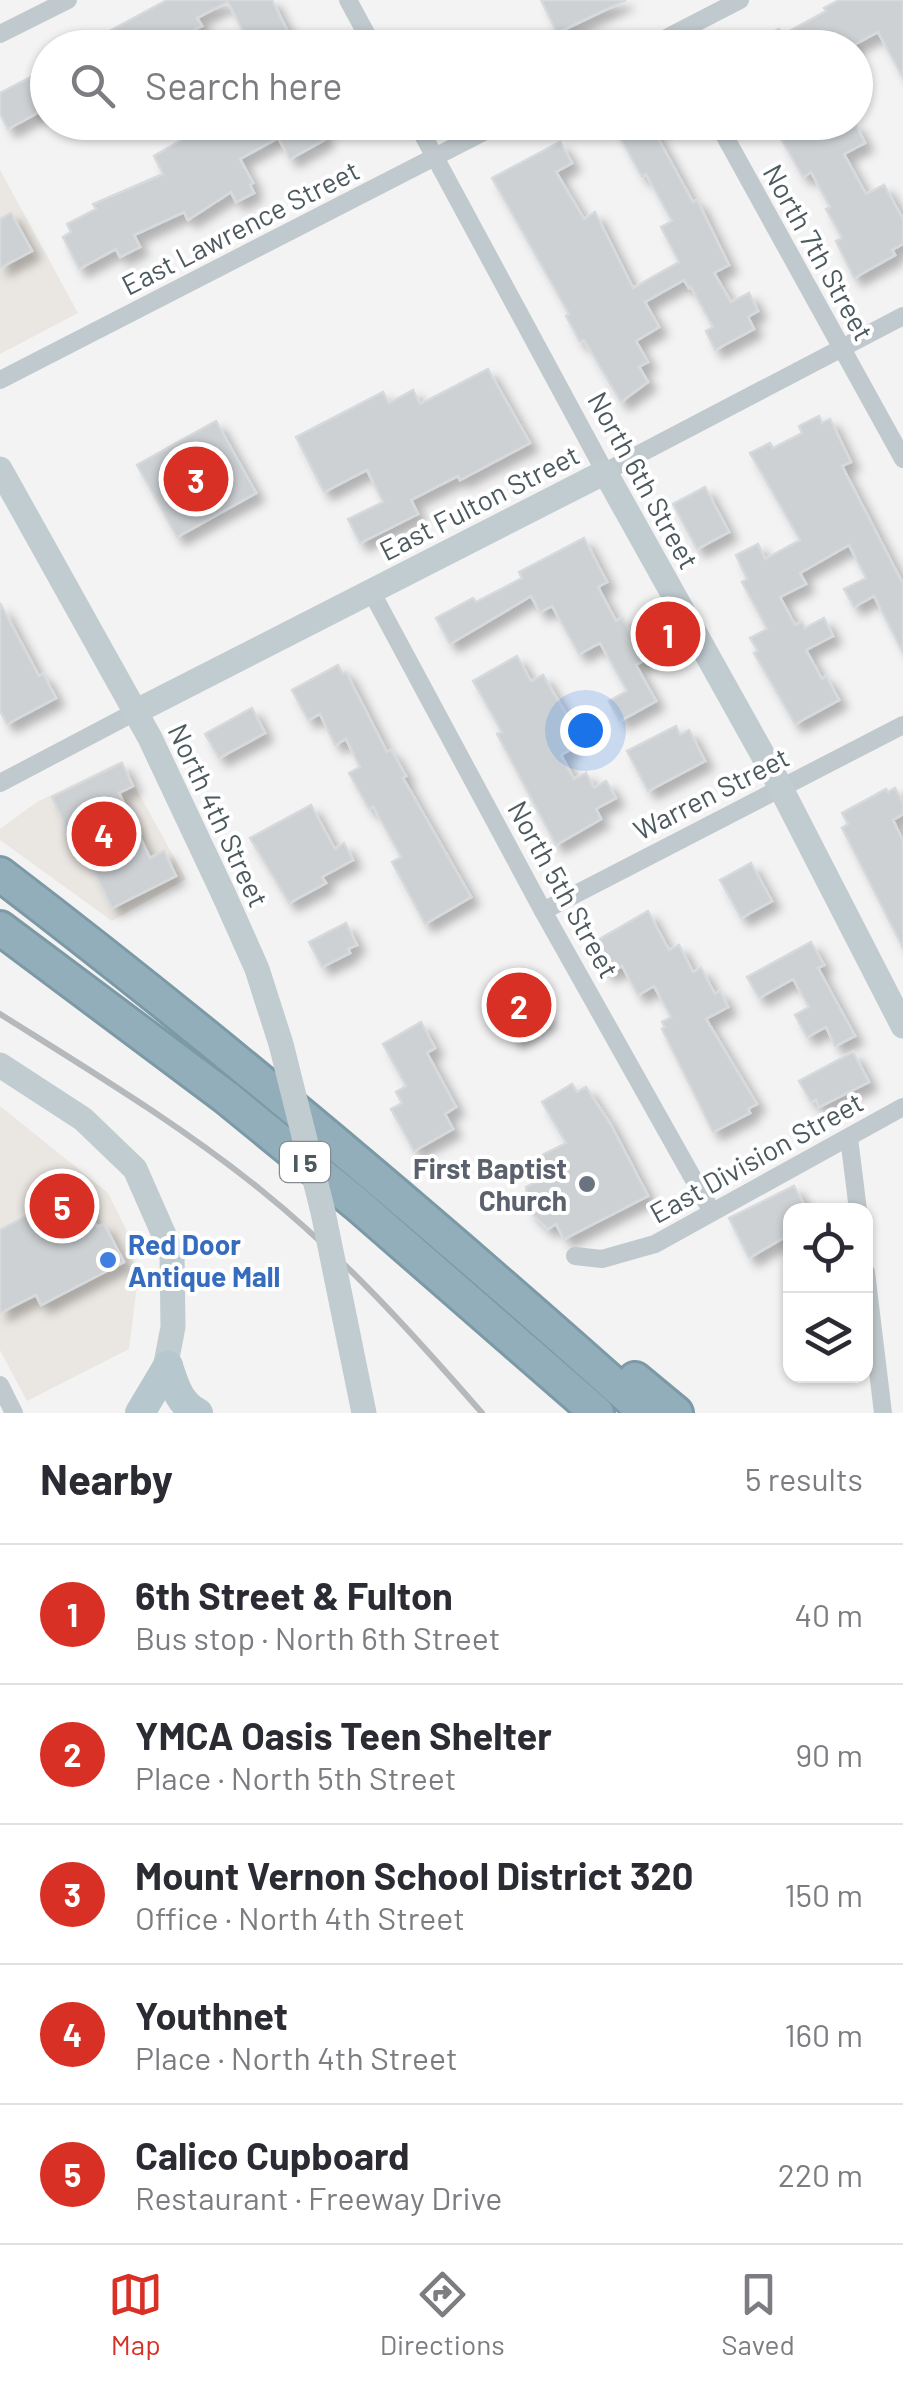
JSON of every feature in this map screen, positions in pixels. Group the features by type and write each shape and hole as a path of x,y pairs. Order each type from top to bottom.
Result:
{"highway":[{"name":"I 5","path":"0,874 114,961 479,1264 646,1413"},
{"name":"I 5","path":"0,928 226,1097 357,1204 597,1413"},
{"path":"479,1264 676,1413"}],"main road":[{"path":"140,1413 168,1366"},
{"path":"168,1366 187,1408 198,1413"}],"street":[{"path":"0,34 68,0"},
{"path":"348,0 364,30"},
{"path":"691,30 740,0"},
{"name":"North 6th Street","path":"426,140 781,788 903,1026"},
{"name":"East Lawrence Street","path":"0,380 470,140"},
{"name":"North 7th Street","path":"726,140 903,459"},
{"name":"East Fulton Street","path":"135,712 903,316"},
{"name":"North 4th Street","path":"0,469 150,738 258,969 323,1212 364,1413"},
{"name":"North 5th Street","path":"371,591 712,1212"},
{"path":"0,784 135,712"},
{"name":"Warren Street","path":"544,910 903,725"},
{"path":"0,1065 83,1119 135,1169 172,1253 168,1366 153,1413"},
{"name":"East Division Street","path":"575,1256 602,1259 655,1244 903,1107"},
{"path":"849,1138 857,1203"},
{"path":"869,1293 883,1413"},
{"path":"0,1385 14,1413"}],"shaded area":[{"path":"0,170 78,313 0,354"},
{"path":"121,761 186,879 112,921 0,840 0,829 37,802"},
{"path":"0,1106 108,1193 130,1237 137,1285 129,1349 27,1401 0,1350"}],"building":[{"path":"167,0 272,0 287,30 243,30 228,2 197,18 202,26 194,30 111,30"},
{"path":"541,0 626,0 563,30 556,30"},
{"path":"839,0 903,0 903,78 878,32 791,30 826,11 824,8"},
{"path":"30,77 30,117 8,129 0,114 0,93"},
{"path":"181,140 274,140 240,159 254,193 236,202 231,192 188,220 184,212 134,235 140,247 120,257 116,249 79,269 63,237 71,232 67,224 96,209 93,204 163,174 154,156"},
{"path":"279,140 324,140 290,159"},
{"path":"622,140 659,140 693,202 697,200 729,265 714,273 731,302 749,293 758,311 748,317 754,329 715,350 706,331 713,327 684,280 645,302 659,327 636,341 648,362 639,367 648,382 621,402 584,340 580,342 566,316 569,314 492,178 560,142 572,163 556,172 584,219 595,212 633,288 679,262 661,227 672,221 646,174 642,177"},
{"path":"782,140 863,140 865,143 844,154 866,194 884,185 903,219 903,244 892,250 895,255 854,278 836,241 842,238 826,209 830,207 811,172 803,177"},
{"path":"11,213 32,251 0,268 0,219"},
{"path":"488,369 530,443 460,480 458,476 411,500 418,514 360,543 348,519 383,502 367,470 324,492 296,437 383,392 389,403 413,390 420,404"},
{"path":"819,416 822,423 830,419 851,462 842,466 903,584 903,653 874,596 854,607 844,589 866,578 849,545 800,573 806,584 780,597 795,625 802,622 805,628 824,618 833,636 806,650 839,700 795,724 754,653 758,651 750,638 767,629 742,582 747,579 736,555 758,544 765,559 800,540 750,453 770,443 773,448 802,433 799,426"},
{"path":"216,421 256,493 177,537 137,465"},
{"path":"705,487 729,532 697,549 673,504"},
{"path":"584,538 607,582 598,587 616,621 622,618 646,659 636,665 656,701 620,721 609,701 627,691 600,643 579,654 552,606 540,612 531,596 450,644 436,618 522,578 519,572"},
{"path":"0,603 39,676 43,674 56,698 7,724 0,711"},
{"path":"517,656 531,681 543,675 575,729 565,734 573,748 561,755 574,779 586,773 594,788 606,781 616,798 596,809 601,819 556,845 473,681"},
{"path":"338,665 343,674 346,672 387,752 391,750 406,776 403,778 471,897 425,924 392,862 401,857 373,806 369,809 349,773 360,767 346,739 335,745 320,714 308,720 292,690"},
{"path":"252,708 265,733 219,758 205,734"},
{"path":"676,726 680,735 689,730 705,761 648,791 627,751"},
{"path":"122,763 133,786 119,793 150,858 164,851 176,876 112,908 82,846 76,849 52,797"},
{"path":"895,788 903,803 903,814 893,820 903,841 903,948 842,828 848,824 842,813"},
{"path":"311,805 335,849 344,843 353,860 322,877 326,883 289,903 250,838"},
{"path":"751,863 772,901 741,918 720,880"},
{"path":"648,911 669,950 679,945 693,972 701,968 715,994 720,991 728,1007 706,1019 757,1104 748,1109 750,1113 713,1132 662,1029 662,1022 671,1017 654,986 638,995 622,966 607,974 591,944"},
{"path":"346,923 357,945 348,949 350,953 322,967 309,942"},
{"path":"811,942 824,965 818,968 855,1036 835,1046 826,1027 807,1037 795,1015 809,1007 793,979 759,998 747,977"},
{"path":"521,972 549,1020 514,1041 489,990"},
{"path":"421,1022 435,1048 427,1053 456,1107 445,1114 453,1129 414,1151 391,1109 402,1103 396,1092 406,1086 383,1044"},
{"path":"853,1052 869,1082 819,1107 816,1099 811,1102 799,1081"},
{"name":"First Baptist Church","path":"572,1084 577,1092 586,1087 648,1196 564,1239 556,1224 548,1229 529,1211 526,1187 536,1182 529,1168 544,1160 542,1155 566,1143 542,1102"},
{"path":"794,1186 803,1203 783,1203 783,1238 749,1258 729,1218"},
{"path":"77,1189 97,1227 104,1224 124,1262 41,1305 36,1295 0,1313 0,1230"}],"railway":[{"path":"0,1014 166,1120 261,1190 349,1269 482,1413"}],"place":[{"name":"Mount Vernon School District 320","path":"196,479"},
{"name":"6th Street & Fulton","path":"668,634"},
{"name":"Youthnet","path":"104,834"},
{"name":"YMCA Oasis Teen Shelter","path":"519,1005"},
{"name":"First Baptist Church","path":"587,1184"},
{"name":"Calico Cupboard","path":"62,1206"},
{"name":"Red Door Antique Mall","path":"108,1260"}]}
